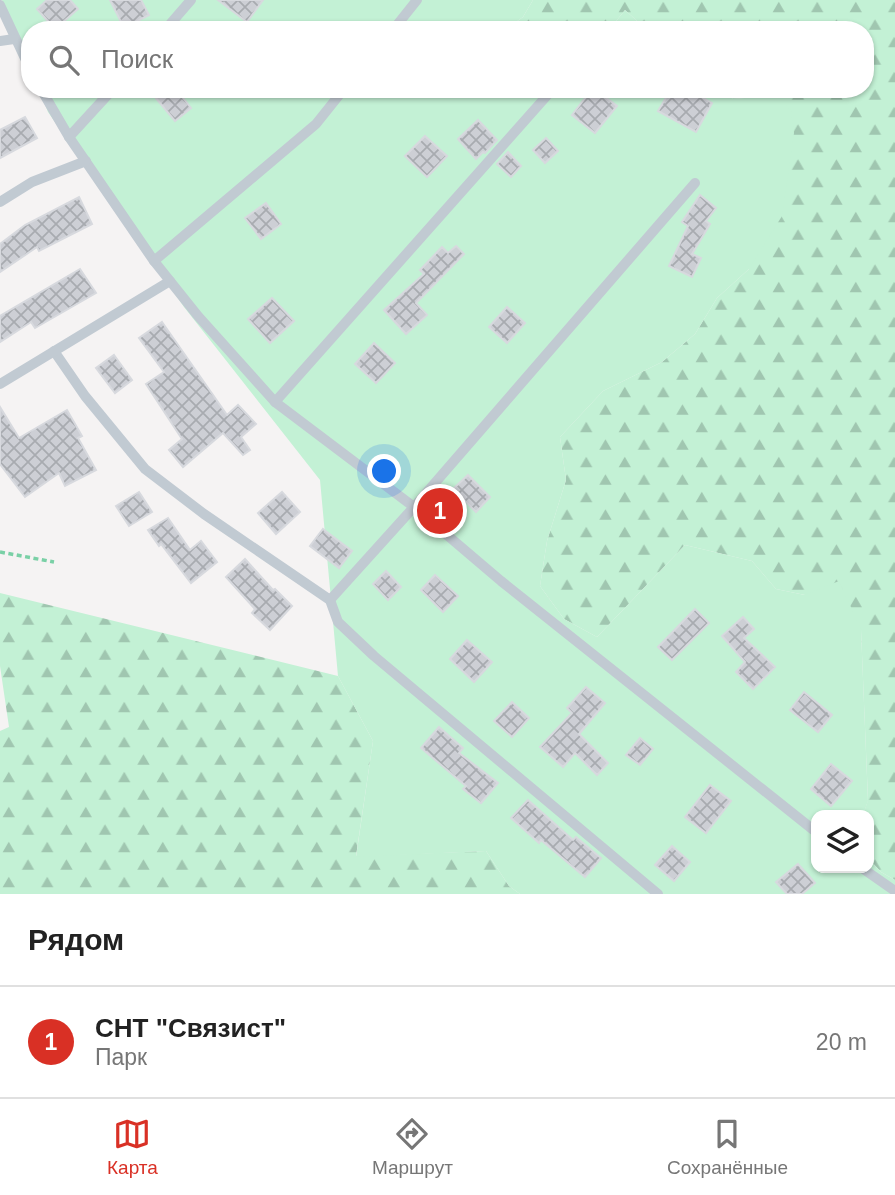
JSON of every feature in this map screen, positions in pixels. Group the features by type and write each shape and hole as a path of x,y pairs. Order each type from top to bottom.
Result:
{"lane":[{"path":"172,21 191,0"},
{"path":"400,21 417,0"},
{"path":"0,5 21,52"},
{"path":"0,41 14,39"},
{"path":"46,98 69,137 154,261 275,402 414,507 501,581 811,828"},
{"path":"69,137 105,98"},
{"path":"154,261 316,124 337,98"},
{"path":"275,402 545,98"},
{"path":"0,202 32,182 86,161"},
{"path":"330,600 695,183"},
{"path":"0,384 170,281"},
{"path":"54,351 85,396 145,469 204,514 330,600 338,622 374,656 658,894"},
{"path":"869,873 895,891"}],"path":[{"path":"0,552 54,562"}],"green space":[{"path":"2,0 533,0 517,21 21,21 21,45"},
{"path":"533,0 895,0 895,880 874,864 874,810 865,810 868,800 861,630 805,595 776,589 752,561 685,545 597,637 564,619 540,586 547,541 566,480 560,437 603,391 662,362 695,334 717,298 749,269 777,98 874,98 874,21 637,21 625,10 616,21 517,21"},
{"path":"625,10 637,21 616,21"},
{"path":"43,98 780,98 791,111 794,133 782,216 749,269 717,298 695,334 662,362 603,391 560,437 566,480 547,541 540,586 564,619 597,637 685,545 752,561 776,589 805,595 839,581 861,629 868,801 865,810 811,810 811,873 874,873 874,864 895,880 895,894 520,894 509,886 486,851 356,857 373,741 338,676 320,480 184,307 48,112"},
{"path":"0,593 338,676 373,741 356,856 486,851 509,886 520,894 0,894 0,731 9,727 0,666"}],"building":[{"path":"47,0 70,0 78,9 64,21 48,21 37,9"},
{"path":"110,0 141,0 149,15 137,21 120,21"},
{"path":"218,0 263,0 246,21"},
{"path":"156,98 183,98 191,108 175,121"},
{"path":"585,98 607,98 617,106 595,133 572,115"},
{"path":"666,98 703,98 712,103 696,132 658,111"},
{"path":"25,117 37,138 0,158 0,130"},
{"path":"478,120 497,140 476,159 458,139"},
{"path":"425,136 447,156 427,177 405,156"},
{"path":"546,138 558,151 545,163 533,150"},
{"path":"508,152 521,166 511,177 497,164"},
{"path":"700,195 716,208 706,221 710,224 692,254 701,258 692,277 669,266 688,226 682,222"},
{"path":"79,197 92,224 39,251 37,247 0,272 0,244 25,225"},
{"path":"266,203 281,224 261,239 245,218"},
{"path":"456,246 464,254 416,303 427,315 406,334 384,310 424,274 420,270 442,247 448,253"},
{"path":"80,269 96,293 35,328 31,322 0,342 0,316"},
{"path":"272,298 294,321 270,343 248,319"},
{"path":"507,307 525,323 507,343 489,327"},
{"path":"162,322 227,415 238,405 256,424 241,437 250,450 243,455 223,433 183,467 169,450 182,439 146,384 164,372 139,338"},
{"path":"374,343 395,363 376,383 355,364"},
{"path":"114,355 132,380 115,393 96,368"},
{"path":"0,407 19,438 67,410 82,436 78,438 96,470 65,486 59,473 25,497 0,464"},
{"path":"468,475 490,497 476,512 453,489"},
{"path":"139,492 152,512 129,526 116,506"},
{"path":"282,492 300,512 276,534 258,513"},
{"path":"168,518 190,550 201,541 217,562 191,583 148,530"},
{"path":"323,529 352,551 339,568 310,546"},
{"path":"245,559 273,590 292,606 270,630 252,613 255,609 226,577"},
{"path":"386,571 401,587 388,600 373,584"},
{"path":"435,575 458,596 443,612 421,590"},
{"path":"695,609 709,623 672,660 658,647"},
{"path":"743,617 754,629 744,638 775,667 753,689 736,672 745,662 722,636"},
{"path":"467,640 492,662 474,682 450,659"},
{"path":"586,687 605,703 579,734 608,763 597,775 575,753 563,767 540,747 572,713 567,708"},
{"path":"804,692 832,715 818,732 790,710"},
{"path":"512,702 529,718 512,737 494,721"},
{"path":"439,727 463,748 459,753 498,783 481,803 463,789 466,786 421,748"},
{"path":"640,738 653,749 640,765 626,755"},
{"path":"831,764 852,781 831,806 811,789"},
{"path":"710,785 731,801 706,833 685,817"},
{"path":"528,800 573,840 576,837 601,858 585,877 511,818"},
{"path":"672,846 690,862 674,881 655,865"},
{"path":"798,864 815,883 802,894 787,894 776,882"}],"place":[{"name":"СНТ \"Связист\"","path":"440,511"}]}
